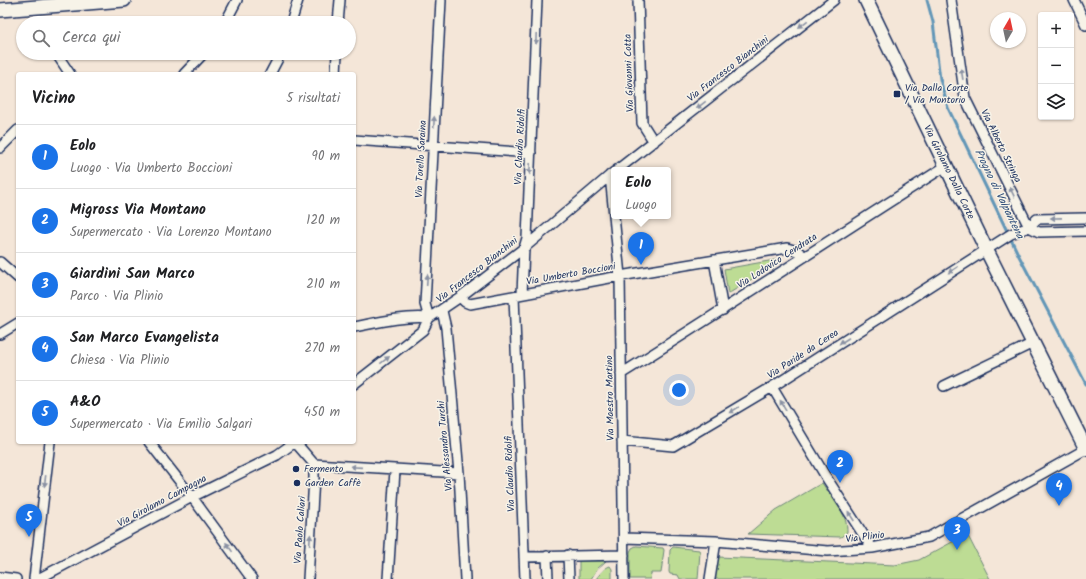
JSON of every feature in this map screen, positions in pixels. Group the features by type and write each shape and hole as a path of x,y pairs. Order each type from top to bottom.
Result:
{"street":[{"path":"0,10 106,0 124,0"},
{"path":"229,16 237,0"},
{"path":"292,16 298,0"},
{"path":"339,16 340,0"},
{"name":"Via Torello Saraina","path":"429,318 425,304 441,0"},
{"name":"Via Claudio Ridolfi","path":"525,579 518,295 524,248 527,238 537,0"},
{"name":"Via Giovanni Cotta","path":"638,0 642,123 654,142"},
{"name":"Via Girolamo Dalla Corte","path":"866,0 986,249 1086,449"},
{"name":"Via Alberto Stringa","path":"951,0 965,98 1029,227"},
{"path":"1074,0 1086,25"},
{"name":"Via Francesco Bianchini","path":"621,167 829,2"},
{"path":"61,60 69,72"},
{"path":"186,72 197,60"},
{"path":"271,72 277,60"},
{"path":"336,72 337,60"},
{"path":"0,148 16,132"},
{"path":"356,140 531,153"},
{"name":"Via Lodovico Cendrata","path":"621,374 946,166"},
{"name":"Via Francesco Bianchini","path":"356,382 423,330 429,318 442,311 524,248 611,175"},
{"name":"Via Paride da Cerea","path":"622,441 672,446 772,387 986,249 1011,234 1029,227 1038,218 1086,218"},
{"name":"Via Maestro Martino","path":"614,219 620,276 624,579"},
{"path":"1029,227 1039,232 1086,231"},
{"name":"Via Umberto Boccioni","path":"460,297 465,302 470,304 620,276 787,248 797,251 804,256"},
{"path":"714,260 723,310"},
{"path":"0,262 16,276"},
{"name":"Via Alessandro Turchi","path":"442,311 446,328 460,473 465,579"},
{"path":"356,327 399,319 418,317 429,318"},
{"path":"0,334 16,324"},
{"path":"944,386 1033,343"},
{"path":"772,387 826,477 872,548"},
{"path":"34,579 50,444"},
{"path":"151,444 192,497 252,579"},
{"name":"Via Girolamo Campagna","path":"38,579 192,497 277,455 292,444"},
{"path":"297,444 314,464 460,473"},
{"name":"Via Plinio","path":"624,538 716,541 828,551 872,548 929,537 1086,449"},
{"name":"Via Paolo Caliari","path":"308,579 314,464"},
{"path":"388,579 395,470"},
{"path":"710,579 716,541"},
{"path":"524,556 624,555"},
{"path":"547,556 548,579"},
{"path":"568,556 569,579"},
{"path":"0,577 16,579"}],"green space":[{"path":"780,259 781,261 728,294 724,269"},
{"path":"822,483 839,506 845,519 847,532 841,537 748,534 776,510"},
{"path":"967,534 990,579 714,579 718,557 895,565 919,560"},
{"path":"636,546 663,548 661,573 651,573 650,579 630,579 630,552 632,548"},
{"path":"673,547 699,550 698,579 680,579 678,575 670,574 670,550"},
{"path":"579,561 606,561 597,569 591,579 579,579"},
{"path":"610,566 612,569 612,579 596,579 604,570"}],"waterway":[{"name":"Progno di Valpantena","path":"927,0 933,22 940,79 948,108 1019,256 1086,384"}],"place":[{"name":"Via Dalla Corte / Via Montorio","path":"897,94"},
{"name":"Eolo","path":"641,265"},
{"name":"Fermento","path":"296,469"},
{"name":"Garden Caffè","path":"297,483"},
{"name":"Migross Via Montano","path":"840,483"},
{"name":"San Marco Evangelista","path":"1059,506"},
{"name":"A&O","path":"29,537"},
{"name":"Giardini San Marco","path":"957,550"}]}
